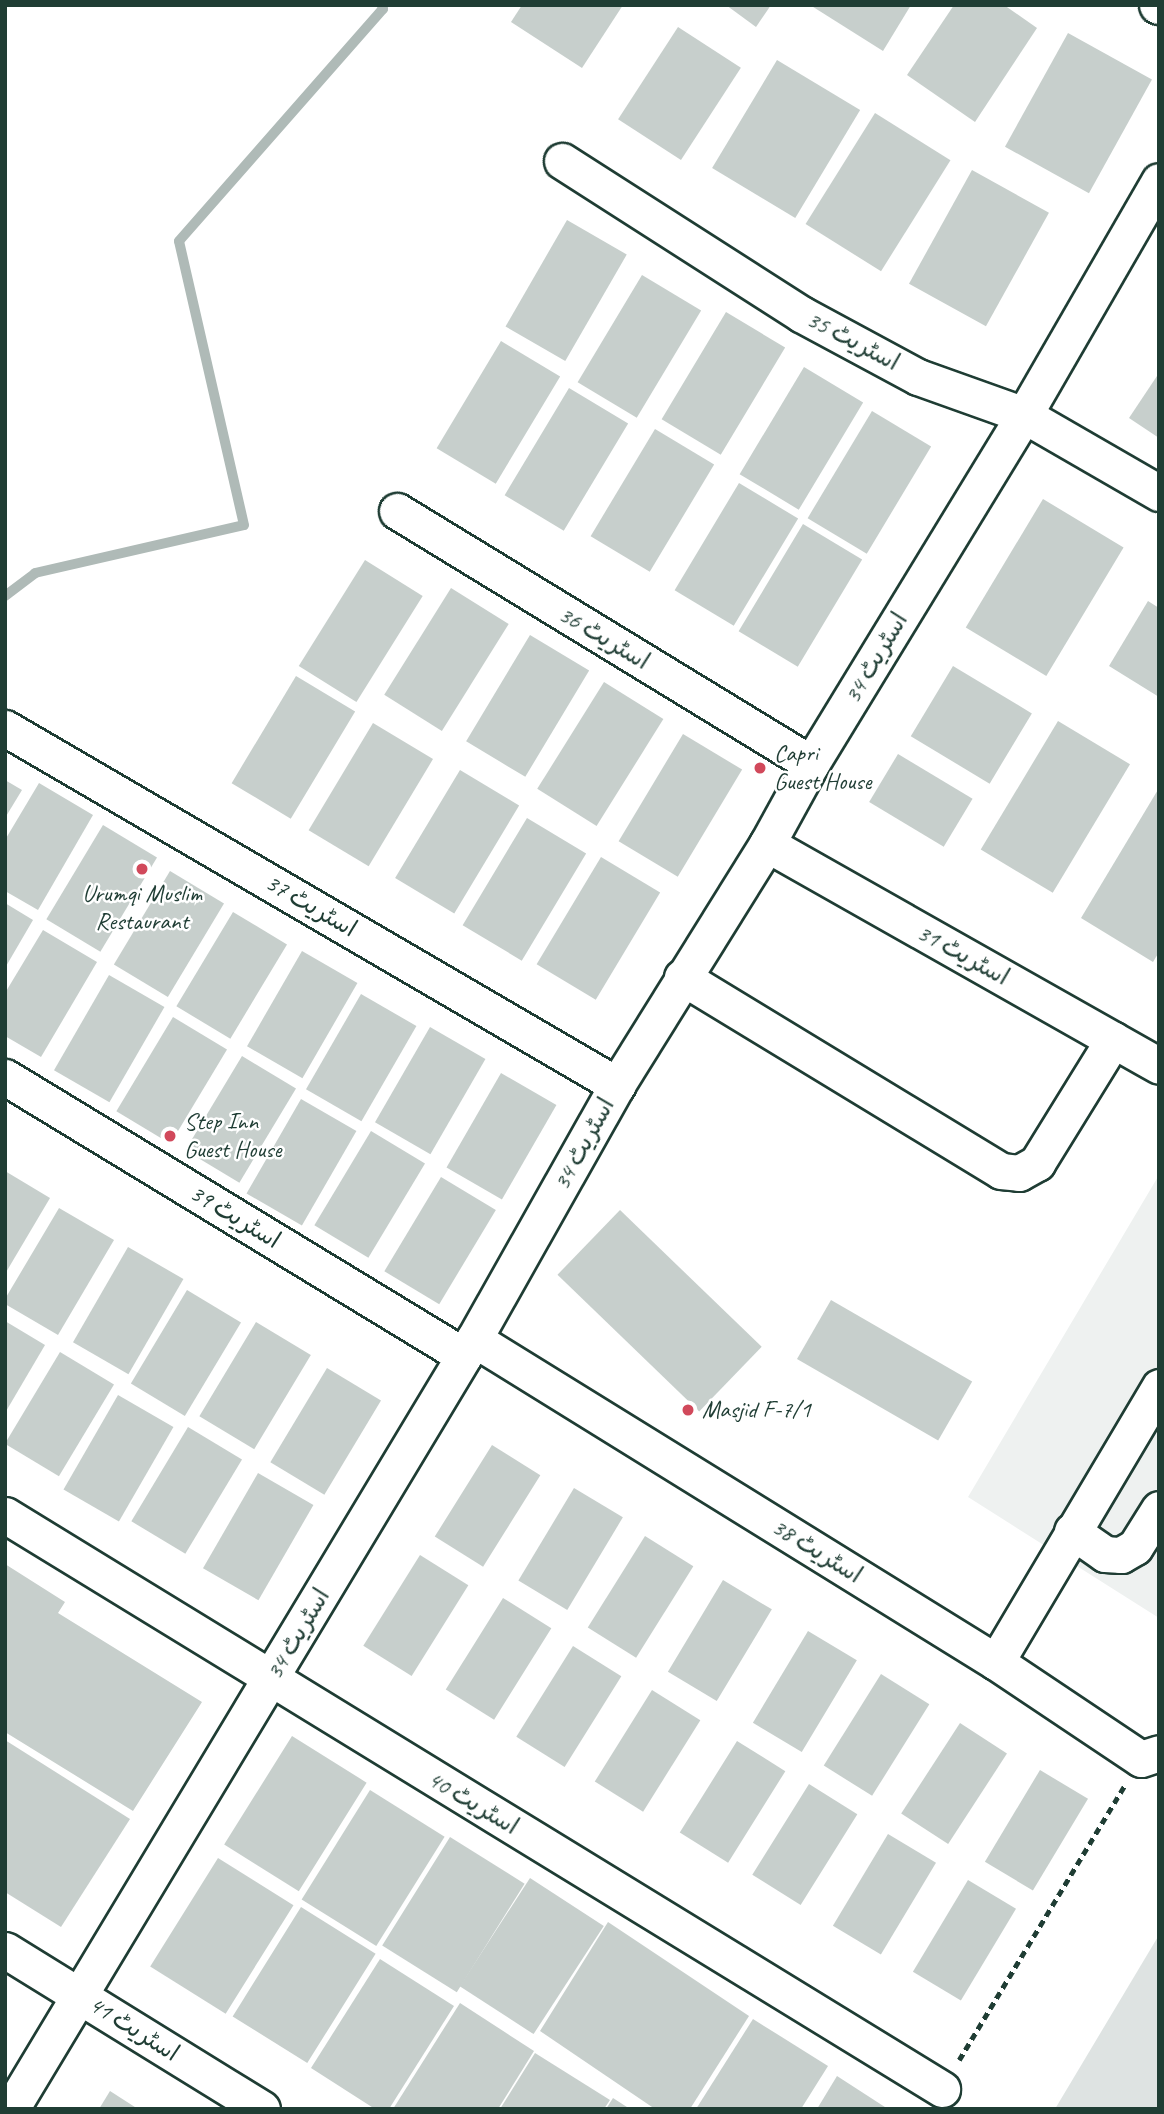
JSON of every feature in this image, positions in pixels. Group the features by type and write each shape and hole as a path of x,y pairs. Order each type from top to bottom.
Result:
{"street":[{"name":"اسٹریٹ 35","path":"562,161 801,314 918,377 1024,415 1159,493"},
{"name":"اسٹریٹ 34","path":"11,2109 469,1347 617,1085 767,844 811,764 1024,415 1159,180"},
{"name":"اسٹریٹ 36","path":"397,512 811,764"},
{"name":"اسٹریٹ 37","path":"5,728 617,1085"},
{"name":"اسٹریٹ 31","path":"767,844 1159,1066"},
{"path":"682,977 1001,1171 1019,1173 1037,1163 1114,1040"},
{"name":"اسٹریٹ 39","path":"5,1077 469,1347"},
{"name":"اسٹریٹ 38","path":"469,1347 1150,1756"},
{"path":"996,1662 1159,1387"},
{"path":"1072,1531 1105,1554 1121,1555 1135,1547 1159,1509"},
{"name":"اسٹریٹ 40","path":"5,1515 270,1680 942,2089"},
{"name":"اسٹریٹ 41","path":"5,1950 262,2109"}],"path":[{"path":"942,2089 1150,1756"}],"shaded area":[{"path":"1159,1175 1159,1618 968,1497"},
{"path":"1159,1935 1159,2109 1055,2109"}],"building":[{"path":"522,5 623,5 582,68 511,22"},
{"path":"726,5 771,5 756,27"},
{"path":"810,5 911,5 883,51"},
{"path":"954,5 1004,5 1037,28 975,122 907,75"},
{"path":"678,27 741,68 681,160 618,119"},
{"path":"1068,33 1152,80 1089,193 1005,147"},
{"path":"777,60 860,110 795,218 712,168"},
{"path":"875,113 950,160 881,271 806,224"},
{"path":"972,170 1049,213 986,326 909,284"},
{"path":"567,220 627,254 565,361 506,327"},
{"path":"642,275 701,311 637,418 578,382"},
{"path":"726,312 785,348 721,455 662,419"},
{"path":"501,341 560,377 496,484 437,448"},
{"path":"804,367 863,403 799,510 740,474"},
{"path":"1159,373 1159,438 1129,418"},
{"path":"569,388 628,424 564,531 505,495"},
{"path":"872,411 931,447 867,554 808,518"},
{"path":"655,429 714,465 650,572 591,536"},
{"path":"739,483 798,519 734,626 675,590"},
{"path":"1043,499 1124,547 1046,676 966,628"},
{"path":"803,524 862,560 798,667 739,631"},
{"path":"365,560 423,596 356,702 299,666"},
{"path":"451,588 509,624 442,731 384,695"},
{"path":"1148,601 1159,608 1159,697 1109,666"},
{"path":"530,635 589,671 525,777 466,741"},
{"path":"953,666 1032,713 990,784 911,736"},
{"path":"296,676 355,712 291,819 232,783"},
{"path":"604,682 663,719 597,826 537,789"},
{"path":"1058,721 1130,764 1053,893 981,850"},
{"path":"373,723 433,759 369,866 309,830"},
{"path":"683,734 742,770 678,877 619,841"},
{"path":"898,754 973,799 944,847 869,802"},
{"path":"460,770 519,806 454,914 395,878"},
{"path":"5,780 22,790 5,818"},
{"path":"39,783 93,815 38,910 5,891 5,840"},
{"path":"1159,788 1159,952 1153,962 1081,918"},
{"path":"527,818 586,854 522,961 463,925"},
{"path":"103,825 157,857 100,952 46,919"},
{"path":"601,857 660,893 596,1000 537,964"},
{"path":"170,871 224,903 168,997 114,964"},
{"path":"5,903 33,920 5,968"},
{"path":"233,912 287,944 230,1039 176,1006"},
{"path":"43,930 97,962 41,1057 5,1036 5,993"},
{"path":"302,951 357,983 302,1078 247,1046"},
{"path":"109,975 164,1007 109,1102 54,1070"},
{"path":"361,994 416,1026 361,1121 306,1089"},
{"path":"173,1017 227,1049 170,1144 116,1111"},
{"path":"430,1027 485,1059 430,1154 375,1122"},
{"path":"242,1056 296,1088 239,1183 185,1150"},
{"path":"501,1073 556,1105 502,1199 446,1167"},
{"path":"301,1099 356,1131 302,1225 247,1193"},
{"path":"371,1131 425,1163 368,1258 314,1225"},
{"path":"5,1171 50,1198 5,1274"},
{"path":"441,1177 496,1210 439,1304 384,1271"},
{"path":"59,1208 114,1240 58,1335 5,1304 5,1299"},
{"path":"620,1210 762,1347 699,1412 557,1275"},
{"path":"128,1247 183,1279 128,1374 73,1342"},
{"path":"187,1290 241,1322 185,1416 131,1383"},
{"path":"831,1300 972,1382 938,1440 797,1359"},
{"path":"5,1321 45,1345 5,1413"},
{"path":"256,1322 311,1355 254,1449 199,1416"},
{"path":"60,1352 114,1384 59,1476 5,1444"},
{"path":"327,1368 381,1400 324,1495 270,1462"},
{"path":"118,1395 173,1427 119,1521 64,1489"},
{"path":"188,1427 242,1459 185,1554 131,1521"},
{"path":"492,1445 540,1475 483,1567 435,1537"},
{"path":"258,1473 313,1505 258,1600 203,1568"},
{"path":"574,1488 623,1517 567,1610 518,1581"},
{"path":"645,1536 693,1566 636,1658 588,1628"},
{"path":"420,1555 468,1585 412,1676 363,1646"},
{"path":"5,1564 65,1602 58,1613 202,1702 133,1811 5,1732"},
{"path":"723,1580 772,1609 717,1701 668,1672"},
{"path":"503,1598 551,1628 494,1720 446,1690"},
{"path":"808,1631 857,1660 802,1752 753,1723"},
{"path":"573,1646 621,1676 565,1767 516,1737"},
{"path":"881,1674 929,1704 872,1796 824,1766"},
{"path":"652,1690 700,1720 643,1812 595,1782"},
{"path":"960,1723 1007,1753 948,1844 901,1814"},
{"path":"292,1736 367,1783 299,1891 224,1845"},
{"path":"5,1740 130,1819 61,1927 5,1892"},
{"path":"737,1741 785,1771 728,1863 680,1833"},
{"path":"1040,1770 1088,1799 1033,1891 985,1862"},
{"path":"809,1784 857,1814 801,1905 752,1875"},
{"path":"370,1790 445,1837 376,1946 302,1899"},
{"path":"888,1834 936,1863 881,1955 833,1926"},
{"path":"450,1837 525,1884 457,1992 382,1946"},
{"path":"218,1858 293,1905 226,2014 150,1967"},
{"path":"530,1878 604,1926 534,2034 460,1986"},
{"path":"968,1880 1016,1909 961,2001 913,1972"},
{"path":"301,1907 376,1954 307,2063 233,2016"},
{"path":"608,1922 749,2016 690,2109 655,2109 540,2031"},
{"path":"380,1959 454,2006 389,2109 375,2109 311,2068"},
{"path":"460,2003 534,2051 498,2109 393,2109"},
{"path":"753,2019 828,2066 801,2109 696,2109"},
{"path":"535,2053 610,2100 604,2109 500,2109"},
{"path":"837,2076 888,2109 817,2109"},
{"path":"110,2091 138,2109 99,2109"},
{"path":"613,2098 630,2109 606,2109"}],"waterway":[{"path":"5,596 35,573 244,525 179,241 383,9 382,5"}],"place":[{"name":"Capri Guest House","path":"760,768"},
{"name":"Urumqi Muslim Restaurant","path":"142,869"},
{"name":"Step Inn Guest House","path":"170,1136"},
{"name":"Masjid F-7/1","path":"688,1410"}]}
